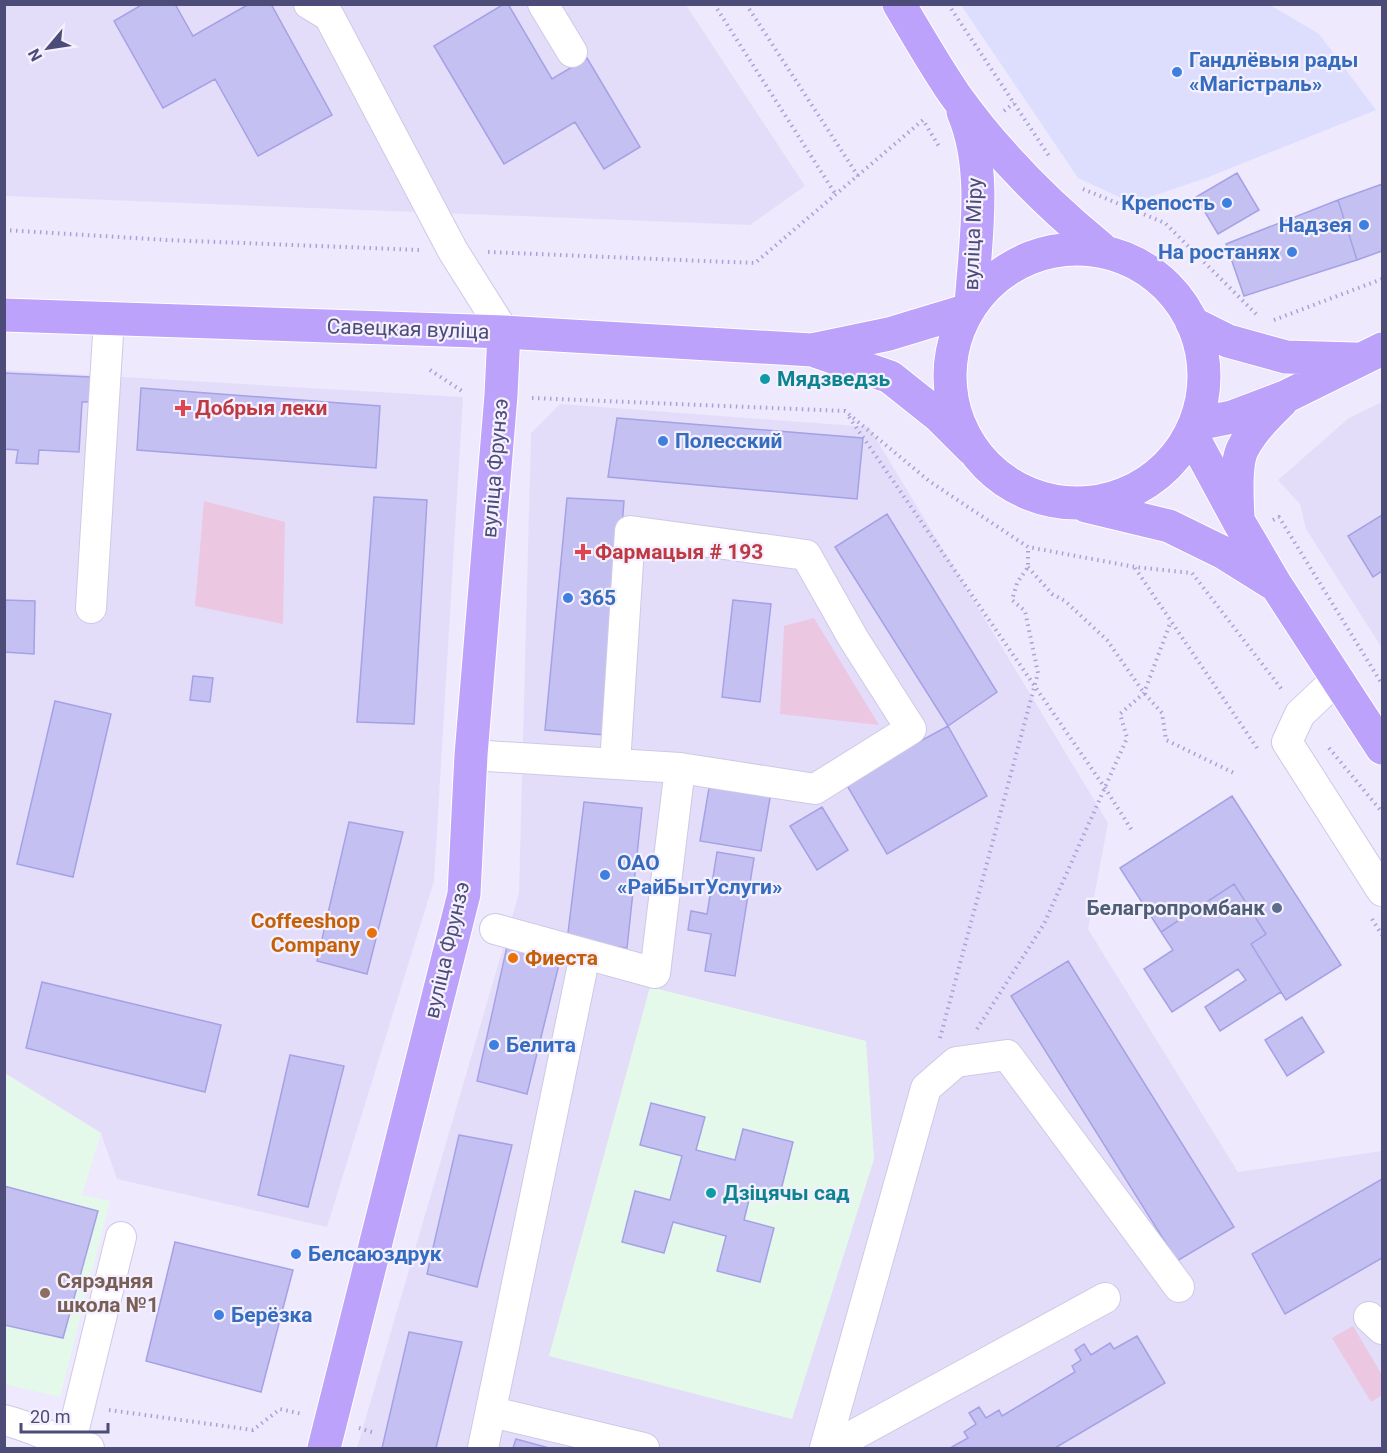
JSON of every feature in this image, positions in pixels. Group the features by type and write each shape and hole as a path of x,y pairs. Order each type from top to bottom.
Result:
{"main road":[{"name":"вуліца Міру","path":"898,4 955,94 1018,172 1055,210 1101,248"},
{"name":"вуліца Міру","path":"955,94 970,135 978,181 968,308"},
{"path":"972,449 951,392 952,360 958,331 968,308 997,277 1026,260 1056,250 1101,248 1126,257 1164,281 1177,297 1192,323 1205,381 1195,430 1182,454 1135,490 1111,500 1076,504"},
{"name":"Савецкая вуліца","path":"4,315 504,332 812,350 889,334 968,308"},
{"path":"1192,323 1228,341 1286,357 1371,354"},
{"name":"вуліца Фрунзэ","path":"327,1434 464,894 471,755 501,395 504,332"},
{"name":"Савецкая вуліца","path":"812,350 890,377 939,416 992,471 1017,489 1049,502 1076,504"},
{"path":"1195,430 1285,397 1371,354"},
{"path":"1239,522 1236,491 1242,450 1258,425 1285,397"},
{"path":"1195,430 1239,522 1276,585 1383,748"},
{"path":"1076,504 1169,526 1224,553 1276,585"}],"street":[{"path":"543,4 572,52"},
{"path":"329,8 453,251 504,332"},
{"path":"91,608 109,318"},
{"path":"471,755 615,764 680,768 815,789 911,729 853,638 806,555 630,531 615,764"},
{"path":"1338,678 1300,714 1287,742 1383,891"},
{"path":"495,929 655,973 680,768"},
{"path":"483,1449 585,955"},
{"path":"825,1449 926,1088 947,1052 1006,1055 1179,1287"},
{"path":"12,1422 79,1447 79,1407 121,1237"},
{"path":"830,1449 1105,1299"},
{"path":"492,1412 644,1449"}],"path":[{"path":"714,4 836,195"},
{"path":"746,4 858,176"},
{"path":"948,4 1054,163"},
{"path":"4,230 167,240 755,263 923,120"},
{"path":"1078,188 1165,223 1265,323 1383,279"},
{"path":"430,370 462,391"},
{"path":"528,398 845,411 929,481 1028,547 1135,567 1192,573 1300,714 1383,812"},
{"path":"845,411 1133,832"},
{"path":"1279,517 1383,684"},
{"path":"947,1052 1038,673 1025,611 1012,600 1017,583 1028,567 1028,547"},
{"path":"1028,567 1052,594 1065,602 1107,640 1144,693 1162,713 1166,740 1234,773"},
{"path":"947,1052 1044,924 1127,738 1120,714 1144,693 1171,621"},
{"path":"79,1407 253,1430 280,1409 327,1434 375,1433"}],"shaded area":[{"path":"5,4 686,5 805,186 750,225 5,196"},
{"name":"Гандлёвыя рады «Магістраль»","path":"961,5 1270,5 1319,34 1376,110 1206,178 1132,203 1078,178"},
{"path":"4,370 463,397 434,881 327,1227 117,1179 101,1133 5,1073"},
{"path":"1382,402 1382,648 1306,529 1300,504 1278,480 1349,418"},
{"path":"560,404 869,427 1108,823 1088,929 1238,1172 1382,1151 1382,1448 357,1448 519,893 531,433"},
{"path":"204,501 285,522 283,624 195,606"},
{"path":"814,618 879,725 780,714 784,626"},
{"path":"650,987 866,1041 874,1159 792,1419 549,1356"},
{"name":"Сярэдняя школа №1","path":"4,1073 101,1133 82,1195 110,1201 60,1397 5,1384"},
{"path":"1353,1326 1382,1375 1382,1395 1371,1402 1332,1338"}],"building":[{"path":"143,4 175,4 193,36 249,4 271,4 332,115 258,156 215,79 163,108 114,21"},
{"path":"504,4 508,4 552,79 587,58 640,147 604,169 575,122 504,164 434,46"},
{"name":"Крепость","path":"1237,173 1259,210 1218,234 1196,197"},
{"name":"Надзея","path":"1382,184 1382,251 1357,260 1338,200"},
{"name":"На ростанях","path":"1338,200 1357,260 1244,296 1226,244"},
{"path":"4,373 90,377 89,402 82,402 79,452 39,450 38,464 16,463 18,450 4,449"},
{"path":"141,388 380,406 376,468 137,450"},
{"path":"617,418 863,438 857,499 608,477"},
{"path":"374,497 427,500 414,724 357,722"},
{"path":"567,498 624,501 605,735 545,730"},
{"path":"887,514 997,692 948,726 835,547"},
{"path":"1382,515 1382,571 1373,577 1348,536"},
{"path":"4,600 35,601 34,654 4,652"},
{"path":"733,600 771,604 760,702 722,697"},
{"path":"193,676 213,678 210,702 190,700"},
{"path":"55,701 111,714 73,877 17,864"},
{"path":"948,726 987,796 887,854 845,782"},
{"path":"710,782 771,792 761,851 700,841"},
{"name":"Белагропромбанк","path":"1232,796 1341,965 1286,1000 1251,944 1266,934 1234,884 1161,932 1120,868"},
{"name":"ОАО «РайБытУслуги»","path":"584,802 642,808 627,948 567,941"},
{"path":"822,807 848,850 817,870 790,826"},
{"path":"349,822 403,832 367,974 317,961"},
{"path":"717,852 754,858 735,976 705,971 711,934 688,930 691,911 707,914"},
{"path":"1234,884 1266,934 1251,944 1281,992 1220,1031 1205,1007 1246,980 1238,969 1172,1012 1144,969 1173,950 1161,932"},
{"path":"508,942 562,952 527,1094 477,1081"},
{"path":"1068,961 1234,1227 1177,1261 1011,996"},
{"path":"42,982 221,1025 205,1092 26,1048"},
{"path":"1302,1017 1324,1052 1287,1076 1265,1040"},
{"path":"290,1055 344,1066 308,1207 258,1195"},
{"name":"Дзіцячы сад","path":"651,1103 705,1117 696,1150 735,1160 743,1129 793,1142 780,1194 752,1188 744,1220 774,1228 760,1282 717,1271 726,1236 673,1222 664,1253 622,1242 635,1191 670,1200 682,1156 640,1145"},
{"path":"459,1135 512,1145 477,1287 427,1274"},
{"path":"1382,1179 1382,1258 1285,1314 1252,1254"},
{"path":"4,1186 98,1211 63,1338 4,1325"},
{"name":"Берёзка","path":"175,1242 293,1270 261,1392 146,1361"},
{"path":"409,1332 462,1342 436,1448 382,1448"},
{"path":"1137,1336 1165,1383 1055,1448 950,1448 968,1438 964,1432 976,1424 969,1413 979,1407 986,1418 999,1410 1002,1416 1075,1372 1072,1366 1081,1360 1075,1350 1084,1344 1091,1355 1110,1343 1114,1349"},
{"path":"516,1439 549,1448 513,1448"}],"place":[{"name":"Гандлёвыя рады «Магістраль»","path":"1177,72"},
{"name":"Крепость","path":"1227,203"},
{"name":"Надзея","path":"1364,225"},
{"name":"На ростанях","path":"1292,252"},
{"name":"Мядзведзь","path":"765,379"},
{"name":"Добрыя леки","path":"183,408"},
{"name":"Полесский","path":"663,441"},
{"name":"Фармацыя # 193","path":"583,552"},
{"name":"365","path":"568,598"},
{"name":"ОАО «РайБытУслуги»","path":"605,875"},
{"name":"Белагропромбанк","path":"1277,908"},
{"name":"Coffeeshop Company","path":"372,933"},
{"name":"Фиеста","path":"513,958"},
{"name":"Белита","path":"494,1045"},
{"name":"Дзіцячы сад","path":"711,1193"},
{"name":"Белсаюздрук","path":"296,1254"},
{"name":"Сярэдняя школа №1","path":"45,1293"},
{"name":"Берёзка","path":"219,1315"}]}
